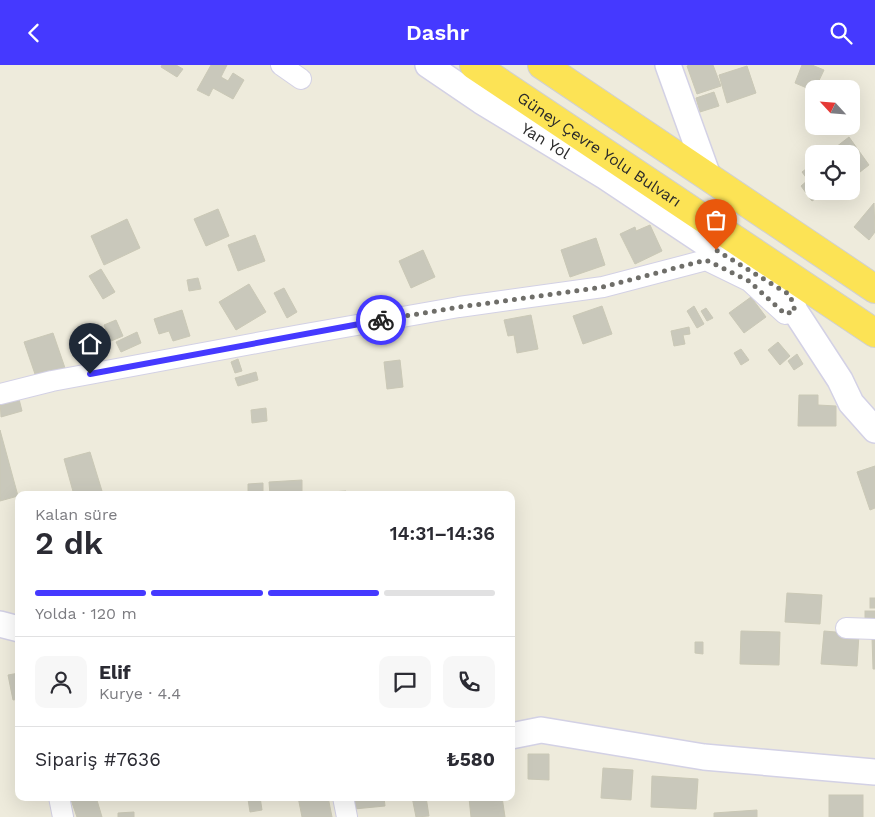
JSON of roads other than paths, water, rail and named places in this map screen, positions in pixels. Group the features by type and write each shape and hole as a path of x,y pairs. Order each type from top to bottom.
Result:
{"highway":[{"name":"Güney Çevre Yolu Bulvarı","path":"474,65 875,333"},
{"path":"542,65 875,289"}],"street":[{"path":"281,65 301,79"},
{"name":"Yan Yol","path":"428,65 481,101 606,177 792,303"},
{"path":"668,65 708,176"},
{"path":"0,394 62,379 300,335 460,307 603,287 706,260 749,281 785,314 792,303"},
{"path":"778,267 792,303 840,380 851,403 875,431"},
{"path":"0,623 15,628"},
{"path":"846,628 875,629"},
{"path":"515,735 541,730 704,757 875,772"},
{"path":"60,801 63,817"},
{"path":"344,801 346,817"}]}
